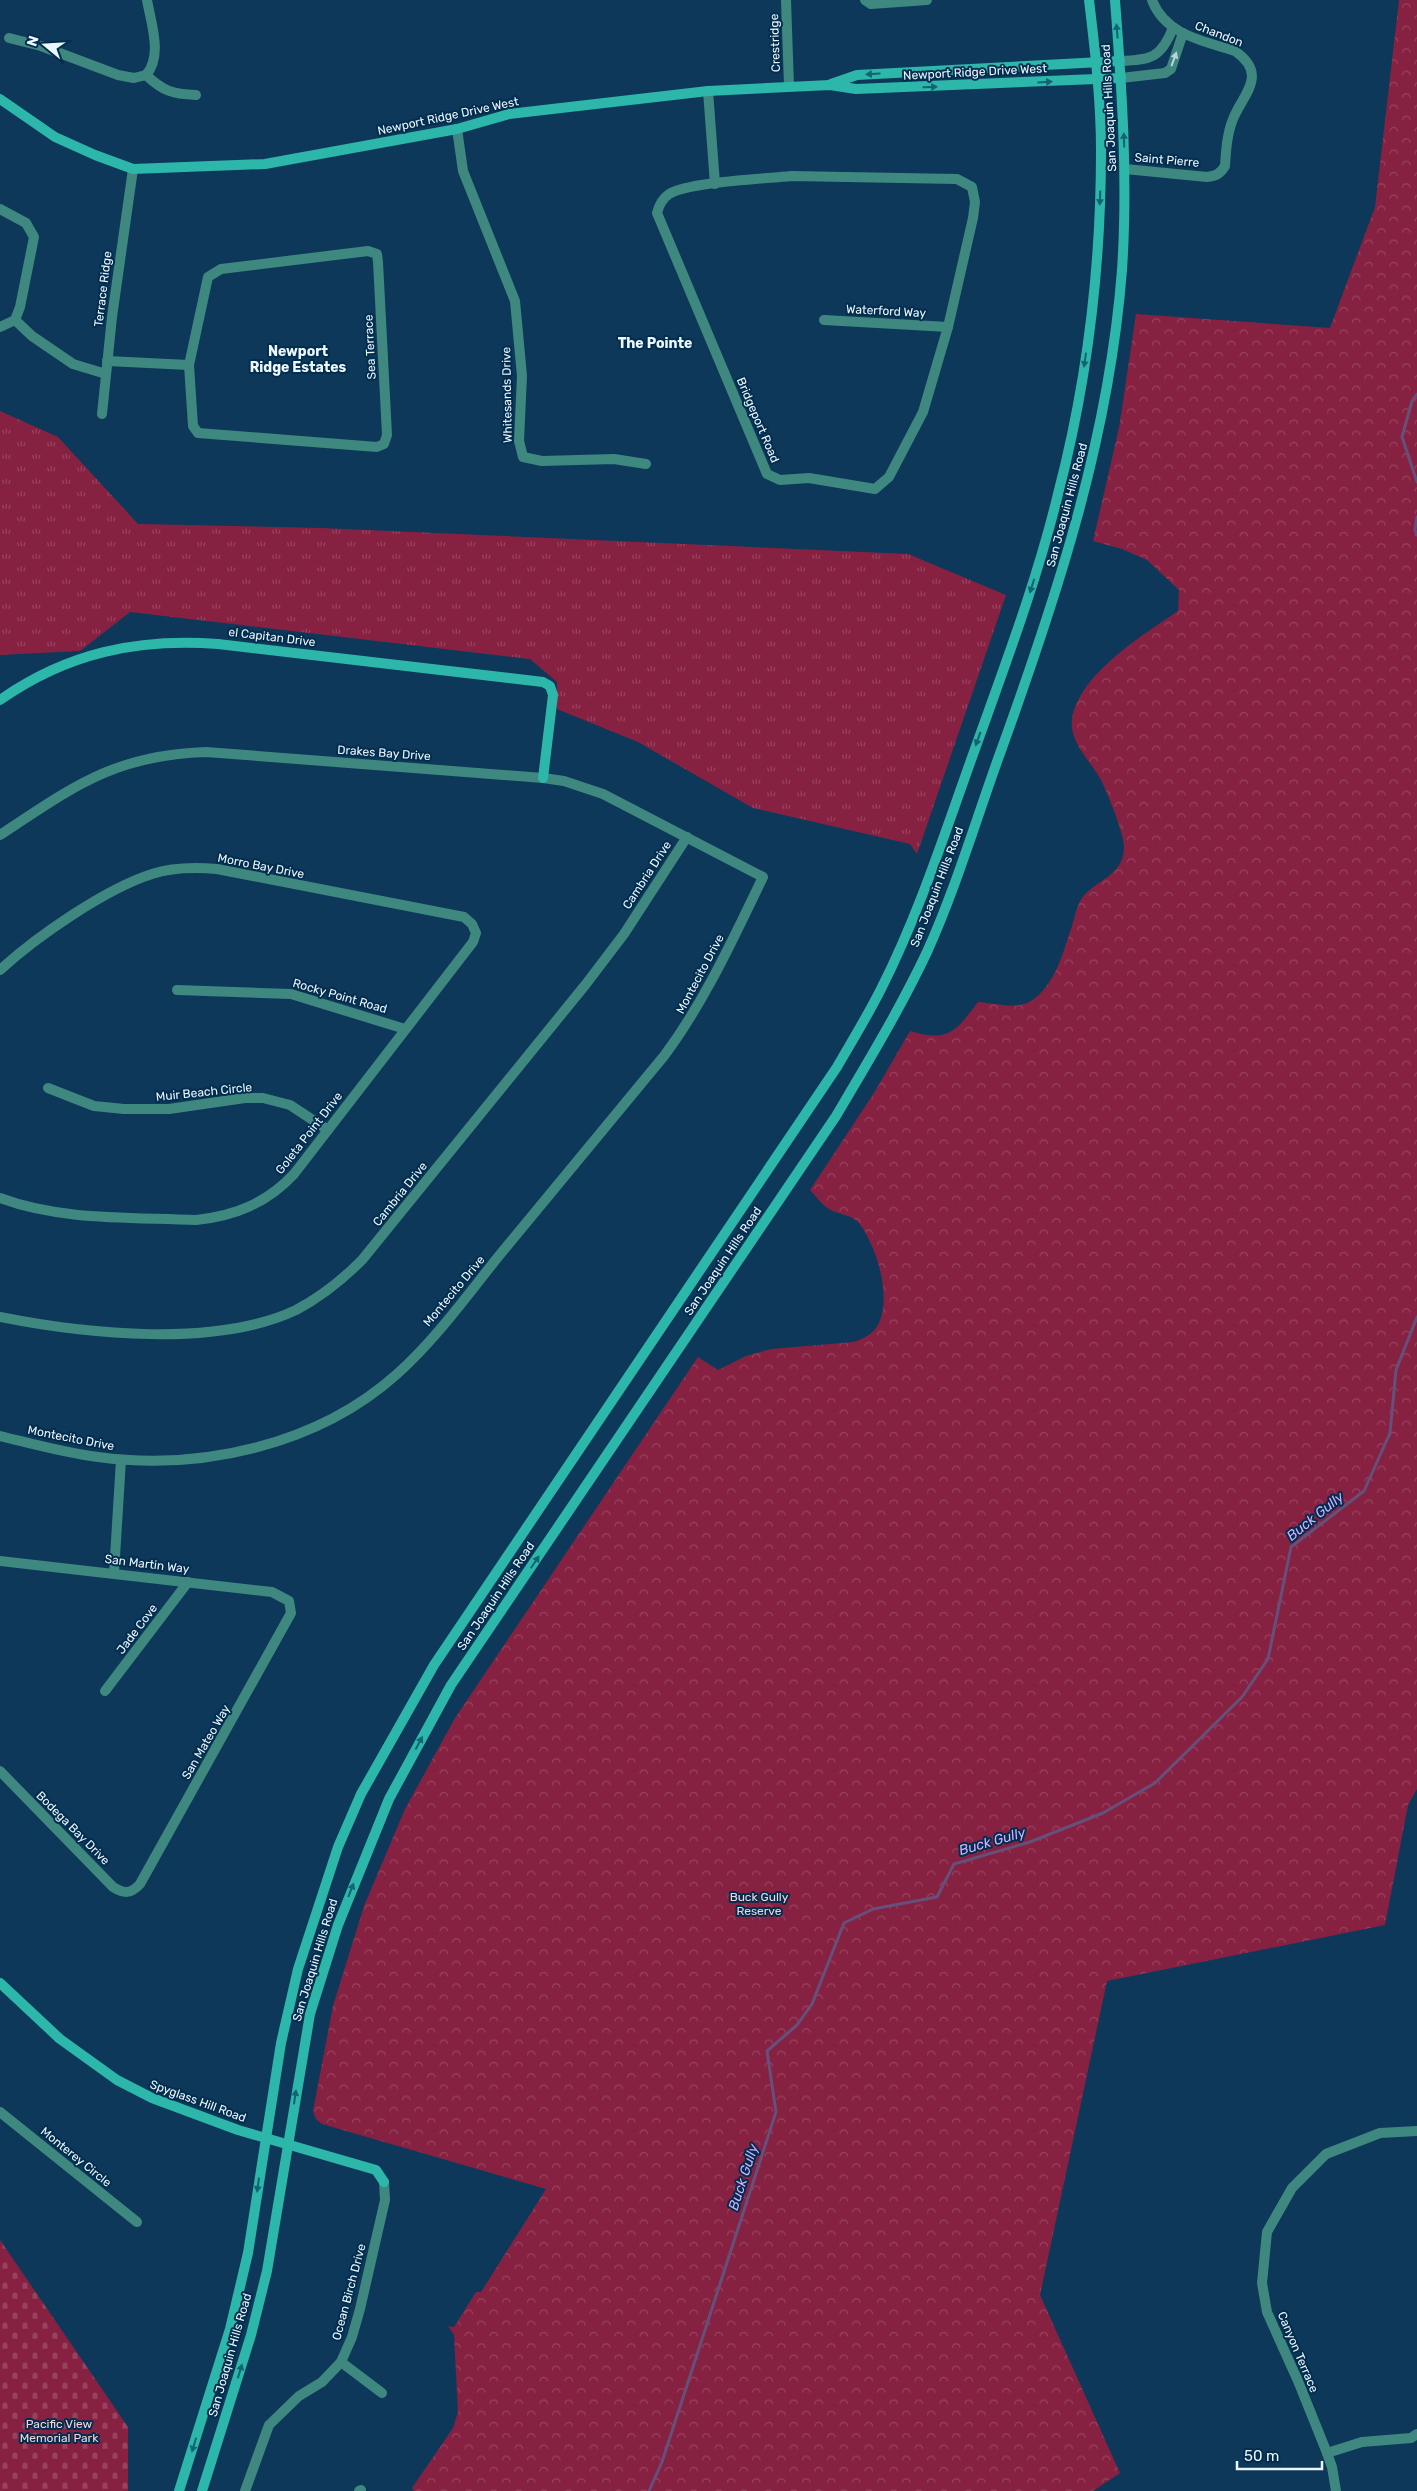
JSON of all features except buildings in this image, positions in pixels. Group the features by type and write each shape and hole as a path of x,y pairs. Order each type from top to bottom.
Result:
{"main road":[{"name":"San Joaquin Hills Road","path":"179,2491 230,2329 248,2253 264,2137 281,2043 298,1969 338,1847 361,1794 434,1665 837,1067 881,989 914,917 1041,559 1073,432 1085,361 1095,268 1101,148 1098,79 1089,0"},
{"name":"San Joaquin Hills Road","path":"202,2491 251,2335 267,2271 310,2014 359,1869 403,1774 452,1685 836,1116 885,1036 931,942 1036,653 1071,547 1094,454 1111,361 1122,271 1125,169 1115,0"},
{"name":"Newport Ridge Drive West","path":"830,85 857,75 1120,61"},
{"name":"Newport Ridge Drive West","path":"133,168 265,164 457,129 509,114 708,91 789,85 830,85 856,90 1121,78"},
{"path":"0,99 56,137 95,155 133,168"},
{"name":"el Capitan Drive","path":"0,700 43,674 73,661 128,646 169,642 218,644 543,682 550,686 553,695 543,778"},
{"name":"Spyglass Hill Road","path":"1,1985 60,2039 117,2080 152,2098 264,2137 376,2170 384,2182"}],"street":[{"path":"9,38 41,46 118,75 134,78 146,75 153,67 156,52 147,0"},
{"name":"Crestridge","path":"786,0 789,85"},
{"path":"865,0 871,4 927,0"},
{"name":"Chandon","path":"1152,0 1161,17 1173,28 1235,51 1248,64 1251,71 1250,89 1232,120 1225,166 1216,176 1207,177"},
{"path":"1120,61 1138,60 1160,52 1166,46 1173,28"},
{"path":"1121,78 1165,73 1170,69 1183,33"},
{"path":"146,75 160,89 196,95"},
{"path":"708,91 715,184"},
{"name":"Whitesands Drive","path":"457,129 463,171 515,301 522,376 520,441 523,457 542,461 614,460 646,464"},
{"name":"Terrace Ridge","path":"102,414 133,168"},
{"name":"Saint Pierre","path":"1125,169 1207,177"},
{"name":"Bridgeport Road","path":"791,176 957,180 965,182 972,187 975,202 948,327 923,412 890,477 875,489 809,478 780,480 767,474 657,213 659,204 670,194 695,186 715,184 791,176"},
{"path":"0,209 26,223 34,237 20,307 15,320 0,327"},
{"name":"Sea Terrace","path":"368,251 377,254 386,435 384,444 377,447 198,433 193,426 189,365 208,277 221,269 368,251"},
{"path":"15,320 32,336 72,364 106,374"},
{"name":"Waterford Way","path":"824,320 948,327"},
{"path":"108,362 189,365"},
{"name":"Drakes Bay Drive","path":"0,835 64,793 108,770 140,760 181,753 206,752 564,781 603,794 764,877"},
{"name":"Cambria Drive","path":"0,1317 119,1332 194,1332 254,1324 275,1318 301,1307 331,1288 362,1260 586,984 624,934 687,837"},
{"name":"Morro Bay Drive","path":"0,970 51,930 116,890 153,874 177,869 217,869 454,916"},
{"name":"Montecito Drive","path":"0,1436 78,1454 122,1460 196,1458 232,1453 275,1441 317,1426 346,1411 398,1374 427,1344 682,1032 708,991 764,877"},
{"name":"Goleta Point Drive","path":"0,1198 38,1209 66,1213 196,1220 217,1218 250,1208 274,1193 294,1174 472,942 476,933 472,924 464,917 454,916"},
{"name":"Rocky Point Road","path":"178,990 291,994 405,1029"},
{"name":"Muir Beach Circle","path":"48,1088 94,1106 124,1109 169,1109 245,1098 264,1098 290,1105 328,1130"},
{"path":"114,1573 122,1460"},
{"name":"San Martin Way","path":"0,1561 272,1592 289,1601"},
{"name":"Jade Cove","path":"106,1691 188,1582"},
{"name":"San Mateo Way","path":"133,1892 140,1884 287,1623 291,1613 289,1601"},
{"name":"Bodega Bay Drive","path":"0,1771 113,1887 122,1893 133,1892"},
{"name":"Monterey Circle","path":"0,2112 137,2222"},
{"name":"Canyon Terrace","path":"1336,2491 1332,2467 1327,2453 1298,2381 1267,2312 1262,2283 1267,2232 1292,2188 1326,2154 1380,2132 1417,2132"},
{"name":"Ocean Birch Drive","path":"245,2491 269,2425 299,2396 322,2382 341,2362 352,2337 360,2309 385,2200 384,2182"},
{"path":"341,2362 382,2393"},
{"path":"1327,2453 1362,2442 1415,2438"}],"green space":[{"name":"Buck Gully Reserve","path":"1399,0 1417,0 1417,1789 1408,1805 1385,1925 1107,1981 1040,2295 1120,2473 1093,2491 414,2491 412,2488 453,2428 458,2412 454,2335 448,2326 454,2327 476,2292 481,2292 546,2189 322,2124 316,2119 313,2111 333,2006 364,1906 405,1809 455,1718 698,1357 718,1370 746,1356 771,1349 854,1342 869,1335 876,1328 881,1317 883,1289 881,1274 872,1245 856,1220 829,1209 810,1190 874,1093 910,1031 934,1036 943,1035 957,1027 978,1002 1019,1005 1031,1001 1039,995 1057,968 1080,901 1114,871 1123,857 1124,842 1115,814 1101,780 1077,744 1072,728 1072,719 1077,702 1099,671 1131,644 1178,611 1179,590 1147,560 1122,549 1093,541 1119,428 1136,314 1330,328 1375,207"},
{"path":"0,411 58,437 138,524 321,528 908,554 1006,595 917,854 910,844 753,808 638,742 557,709 557,682 530,659 130,612 80,651 0,655"},
{"name":"Pacific View Memorial Park","path":"0,2240 128,2427 128,2491 0,2491"}],"waterway":[{"name":"Buck Gully","path":"1417,394 1412,401 1402,437 1417,482"},
{"name":"Buck Gully","path":"1417,517 1415,530 1417,535"},
{"name":"Buck Gully","path":"649,2491 662,2462 776,2112 767,2051 797,2025 812,2004 844,1923 873,1909 937,1897 954,1864 1030,1842 1103,1813 1155,1783 1242,1697 1268,1659 1291,1547 1364,1491 1390,1433 1396,1370 1417,1317"}],"district":[{"name":"The Pointe","path":"655,343"},
{"name":"Newport Ridge Estates","path":"298,360"}]}
